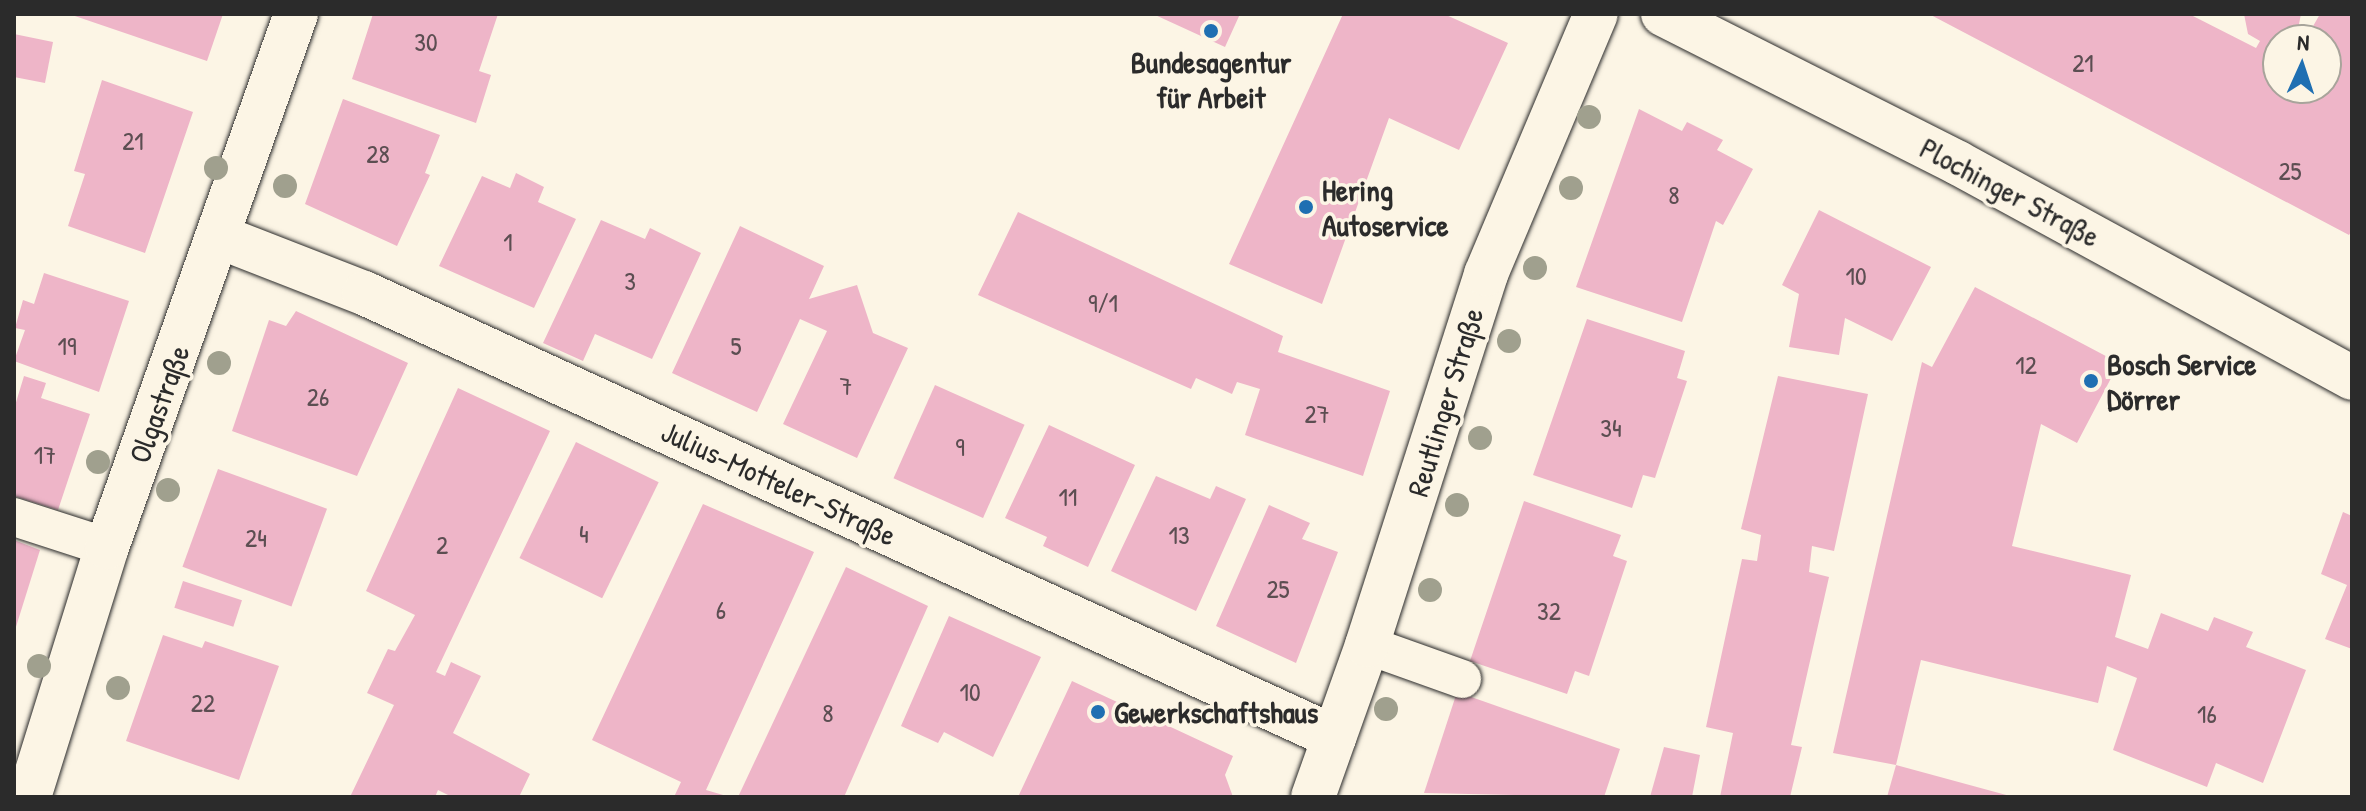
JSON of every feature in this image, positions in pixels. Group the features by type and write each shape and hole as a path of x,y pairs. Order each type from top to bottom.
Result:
{"street":[{"name":"Olgastraße","path":"29,797 107,547 220,237 296,14"},
{"name":"Reutlinger Straße","path":"1313,797 1367,645 1490,261 1596,14"},
{"name":"Plochinger Straße","path":"1663,14 1958,163 2352,378"},
{"name":"Julius-Motteler-Straße","path":"220,237 364,293 1334,737"}],"lane":[{"path":"14,517 107,547"},
{"path":"1367,645 1462,679"}],"building":[{"path":"69,14 223,14 207,61"},
{"path":"373,14 498,14 479,71 491,75 476,123 352,79"},
{"name":"Bundesagentur für Arbeit","path":"1153,14 1240,14 1225,47"},
{"name":"Hering Autoservice","path":"1343,14 1444,14 1508,43 1459,150 1389,118 1322,304 1229,264"},
{"path":"1929,14 2189,14 2256,48 2260,41 2248,34 2244,14 2301,14 2299,24 2262,24 2262,104 2342,104 2342,24 2314,24 2320,14 2352,14 2352,230 2349,235"},
{"path":"14,34 53,42 45,83 14,77"},
{"path":"102,80 193,112 145,253 68,226 85,174 74,171"},
{"path":"343,99 440,135 425,173 430,175 397,246 305,204"},
{"path":"1639,109 1682,131 1687,122 1723,140 1717,150 1753,169 1723,225 1716,221 1682,322 1576,287"},
{"path":"516,173 544,187 538,202 576,219 534,308 439,266 482,176 510,188"},
{"path":"1819,210 1931,267 1892,341 1845,318 1839,355 1789,347 1799,294 1782,285"},
{"path":"1018,212 1283,336 1278,352 1390,391 1363,476 1245,435 1260,389 1237,382 1232,394 1196,378 1191,389 978,295"},
{"path":"601,220 645,239 650,228 701,253 652,359 595,334 583,361 543,343"},
{"path":"740,226 824,266 809,299 857,285 873,333 908,348 857,458 783,424 827,331 800,319 757,412 672,373"},
{"path":"44,273 129,301 99,392 14,361 25,330 15,328 23,300 34,304"},
{"path":"1975,287 2119,363 2077,443 2041,424 2012,546 2131,575 2115,637 2148,649 2161,613 2208,631 2214,617 2253,632 2246,647 2306,670 2263,783 2216,763 2207,787 2113,750 2137,678 2107,666 2098,703 1921,660 1896,765 1833,753 1922,362 1932,367"},
{"path":"296,311 408,363 357,476 232,431 269,320 286,326"},
{"path":"1587,319 1685,351 1677,378 1687,381 1655,478 1643,475 1632,508 1533,475"},
{"path":"24,376 46,383 41,398 90,414 58,510 14,496 14,409"},
{"path":"1778,376 1868,394 1834,551 1812,546 1809,572 1829,577 1791,745 1802,747 1790,797 1720,797 1733,733 1706,727 1742,559 1757,561 1761,535 1741,529"},
{"path":"935,385 1025,425 983,518 894,478"},
{"path":"458,388 550,431 436,672 445,676 451,662 481,676 453,733 530,774 519,797 452,797 438,790 435,797 350,797 394,705 367,693 388,649 395,651 415,615 366,591"},
{"path":"1049,425 1135,465 1088,567 1043,546 1047,537 1005,518"},
{"path":"576,442 659,482 602,598 519,558"},
{"path":"218,469 327,509 291,606 182,567"},
{"path":"1156,476 1210,499 1216,486 1246,499 1196,611 1111,571"},
{"path":"1524,501 1621,535 1613,556 1627,561 1589,676 1575,671 1567,694 1470,661"},
{"path":"703,504 814,552 706,790 730,797 674,797 681,782 592,740"},
{"path":"1269,505 1310,523 1302,539 1338,552 1296,663 1216,626"},
{"path":"2343,512 2352,516 2352,649 2325,639 2347,585 2321,574"},
{"path":"14,540 40,550 15,630 14,630"},
{"path":"846,567 928,606 844,797 738,797"},
{"path":"183,581 242,600 233,627 174,608"},
{"path":"949,616 1041,657 993,757 944,732 938,743 901,726"},
{"path":"163,635 202,648 205,641 279,666 239,780 126,741"},
{"name":"Gewerkschaftshaus","path":"1072,681 1233,756 1225,775 1233,797 1018,797"},
{"path":"1457,692 1620,749 1604,797 1424,793"},
{"path":"1664,747 1700,755 1692,797 1650,797"},
{"path":"1896,765 2010,796 2010,797 1887,797"}],"place":[{"name":"Bundesagentur für Arbeit","path":"1211,31"},
{"name":"Hering Autoservice","path":"1306,207"},
{"name":"Bosch Service Dörrer","path":"2091,381"},
{"name":"Gewerkschaftshaus","path":"1098,712"}]}
